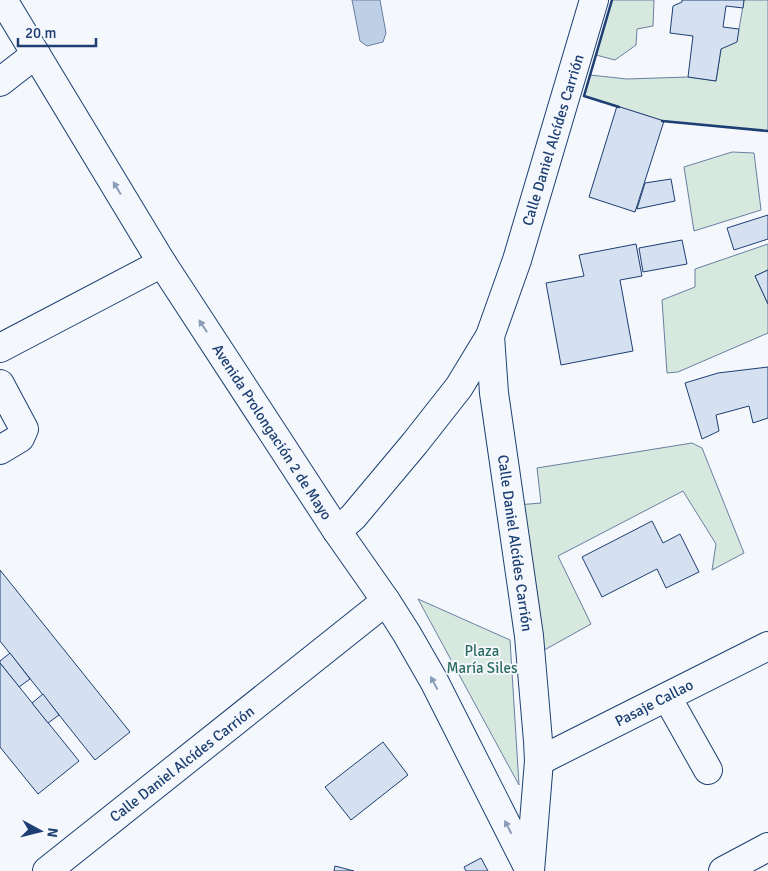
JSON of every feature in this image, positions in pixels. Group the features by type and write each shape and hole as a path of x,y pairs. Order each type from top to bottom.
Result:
{"street":[{"name":"Avenida Prolongación 2 de Mayo","path":"3,0 162,263 336,531 386,602 434,681 530,871"},
{"name":"Calle Daniel Alcídes Carrión","path":"336,531 353,517 415,443 459,387 490,336 517,260 594,0"},
{"path":"0,82 36,54"},
{"path":"0,348 162,263"},
{"name":"Calle Daniel Alcídes Carrión","path":"490,336 494,393 529,636 539,761 530,871"},
{"path":"0,384 24,429 20,438 0,450"},
{"name":"Calle Daniel Alcídes Carrión","path":"47,871 386,602"},
{"name":"Pasaje Callao","path":"539,761 768,646"},
{"path":"667,697 708,770"},
{"path":"722,871 761,858"}],"green space":[{"path":"612,0 654,0 653,26 637,29 636,45 615,60 596,55"},
{"path":"744,0 768,0 768,131 664,121 584,96 590,75 627,79 688,77 716,81 721,49 739,29"},
{"path":"732,152 754,153 761,210 694,231 684,167"},
{"path":"768,244 768,270 755,276 768,304 768,333 678,372 667,373 662,300 695,287 695,269"},
{"path":"692,443 702,448 744,553 712,570 716,544 683,491 558,556 591,624 539,653 517,505 541,503 537,468"},
{"name":"Plaza María Siles","path":"418,599 510,640 519,785"}],"water":[{"path":"352,0 380,0 386,33 383,42 367,46 360,41"}],"building":[{"path":"682,0 744,0 743,8 726,6 723,27 739,29 737,42 721,49 716,81 688,77 693,36 670,33 673,6 682,2"},
{"path":"617,106 664,121 635,212 589,197"},
{"path":"671,179 675,201 637,209 645,183"},
{"path":"768,215 768,239 734,250 727,228"},
{"path":"682,240 687,264 643,272 639,248"},
{"path":"636,244 642,276 620,280 633,351 561,365 546,283 584,276 579,255"},
{"path":"768,270 768,304 755,276"},
{"path":"768,367 768,418 753,423 749,406 716,415 719,431 702,439 685,383 718,373"},
{"path":"652,521 663,543 680,534 699,572 666,588 657,569 602,597 582,557"},
{"path":"0,570 130,732 95,760 0,641"},
{"path":"10,653 30,679 19,687 0,663"},
{"path":"0,663 79,761 38,794 0,747"},
{"path":"43,694 59,715 48,723 32,703"},
{"path":"383,742 408,775 351,820 325,787"},
{"path":"481,858 488,871 466,871 464,867"},
{"path":"335,866 354,871 334,871"}],"wall":[{"path":"612,0 584,96 619,107"},
{"path":"662,121 768,131"}]}
